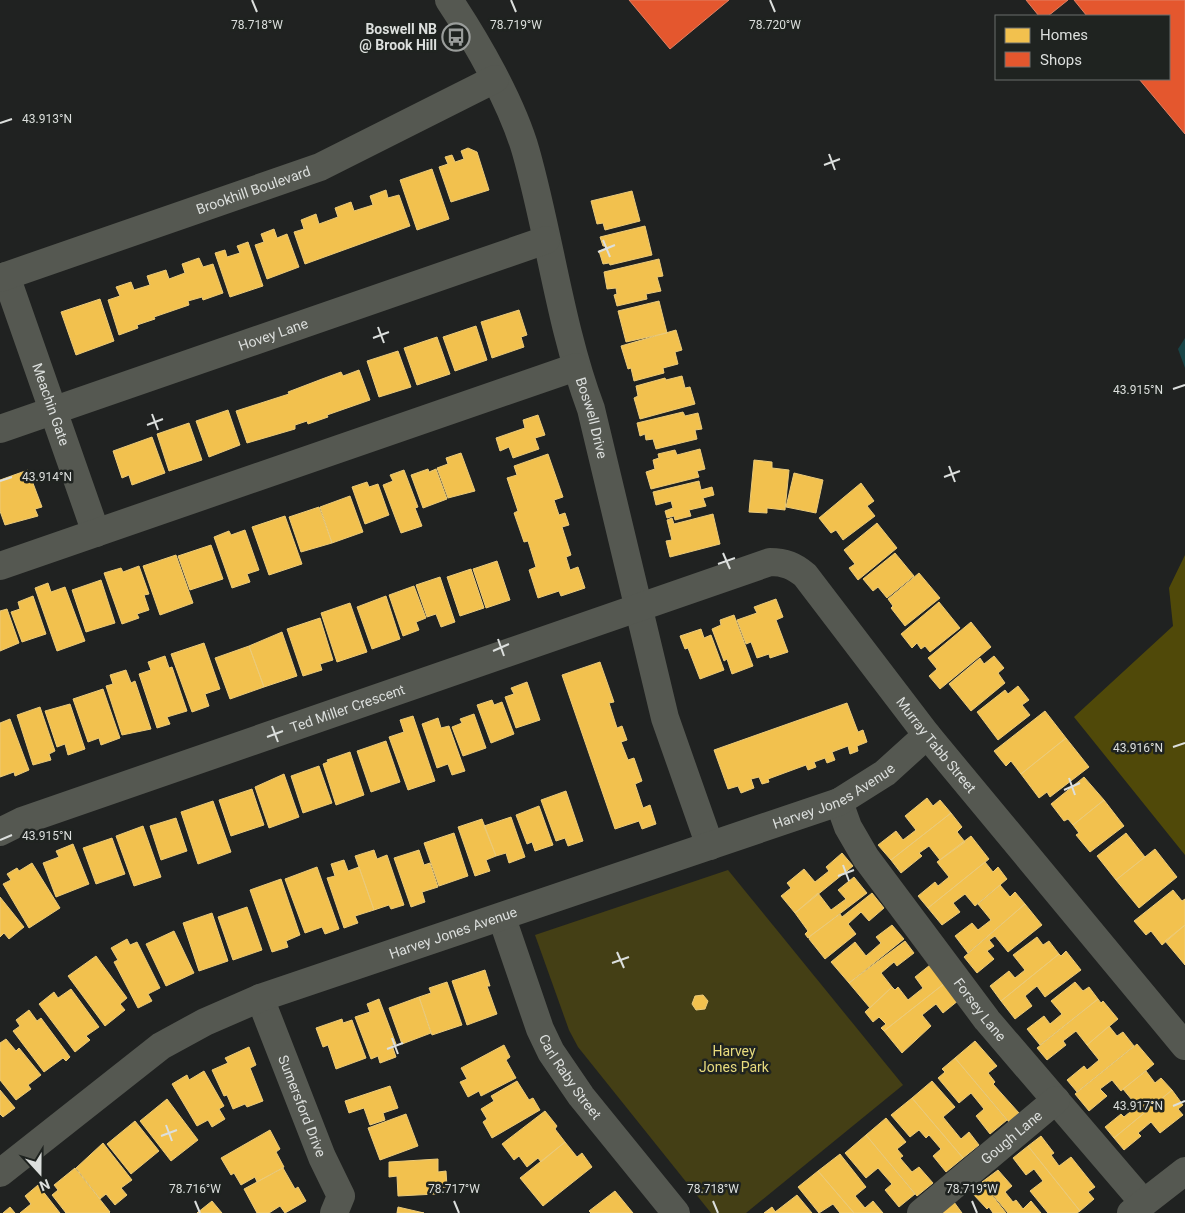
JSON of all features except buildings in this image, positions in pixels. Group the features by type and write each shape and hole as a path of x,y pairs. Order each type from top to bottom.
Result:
{"street":[{"name":"Boswell Drive","path":"449,0 465,24 495,79 525,150 576,367 591,409 665,718 710,846"},
{"name":"Brookhill Boulevard","path":"3,277 320,167 495,79"},
{"name":"Hovey Lane","path":"0,429 546,240"},
{"name":"Meachin Gate","path":"3,277 96,533"},
{"path":"0,566 576,367"},
{"name":"Murray Tabb Street","path":"639,607 770,562 781,562 794,566 805,575 928,735 1185,1046"},
{"name":"Ted Miller Crescent","path":"0,832 22,821 639,607"},
{"name":"Harvey Jones Avenue","path":"0,1173 161,1046 205,1022 260,998 502,918 839,802 885,773 928,735"},
{"name":"Forsey Lane","path":"839,802 848,827 866,858 987,1020 1056,1100 1137,1208"},
{"name":"Carl Raby Street","path":"502,918 540,1029 551,1052 581,1096 676,1213"},
{"name":"Sumersford Drive","path":"260,998 322,1157 341,1196 334,1213"},
{"name":"Gough Lane","path":"921,1213 1056,1100"},
{"path":"1137,1208 1185,1170"}],"green space":[{"name":"Harvey Jones Park","path":"728,870 903,1085 746,1213 711,1213 578,1047 569,1030 535,935"}],"shaded area":[{"path":"1185,555 1185,855 1074,717 1173,626 1169,588"}],"water":[{"path":"1185,338 1185,368 1178,349"}],"place":[{"name":"Boswell NB @ Brook Hill","path":"456,37"}]}
